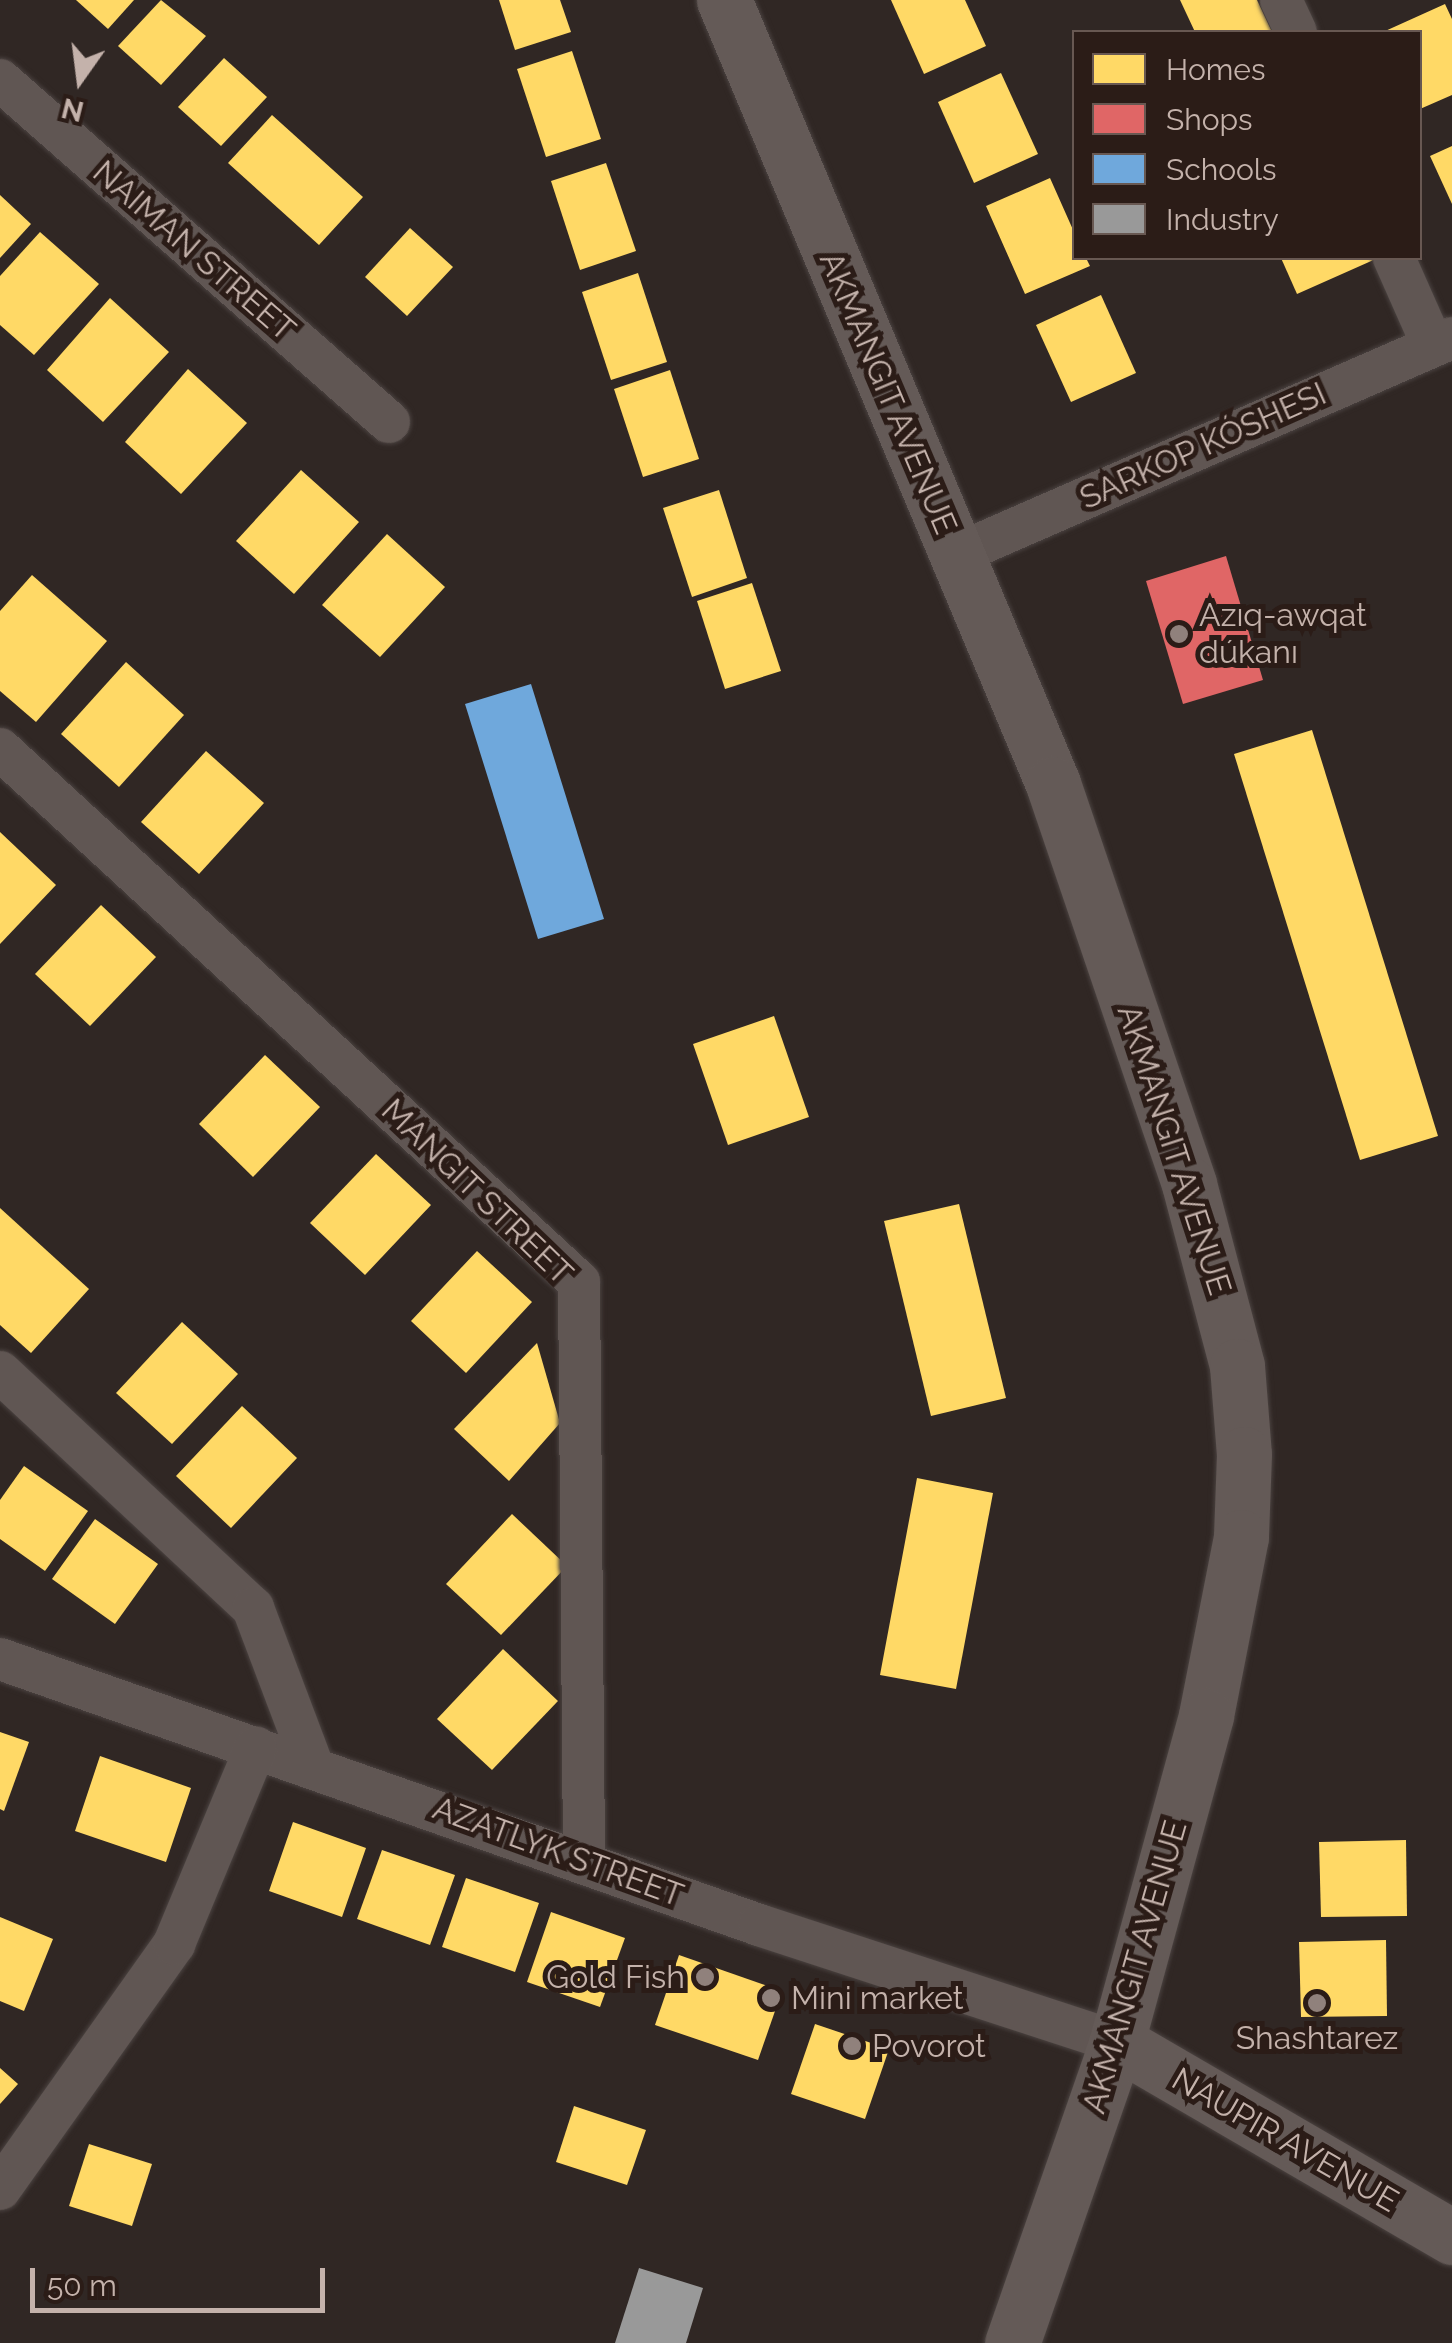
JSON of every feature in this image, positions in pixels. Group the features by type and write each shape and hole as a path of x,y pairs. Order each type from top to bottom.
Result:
{"street":[{"name":"AKMANGIT AVENUE","path":"724,0 1053,784 1196,1202 1237,1366 1244,1454 1241,1537 1206,1716 1118,2042 1012,2343"},
{"path":"1281,0 1295,30"},
{"name":"NAIMAN STREET","path":"0,80 389,422"},
{"path":"1395,260 1442,342"},
{"name":"SARKOP KÓSHESI","path":"955,554 1442,342"},
{"name":"MANGIT STREET","path":"0,749 579,1282 584,1860"},
{"path":"0,1372 253,1608 312,1764"},
{"name":"AZATLYK STREET","path":"0,1659 1118,2042"},
{"path":"0,2188 174,1944 256,1747"},
{"name":"NAUPIR AVENUE","path":"1118,2042 1452,2237"}],"building: Homes":[{"path":"76,0 134,0 108,29"},
{"path":"161,0 206,36 161,85 118,46"},
{"path":"499,0 560,0 571,32 515,50"},
{"path":"891,0 965,0 986,46 924,74"},
{"path":"1180,0 1257,0 1271,30 1194,30"},
{"path":"1445,4 1452,19 1452,95 1422,108 1422,30 1387,30"},
{"path":"572,51 601,139 546,157 517,69"},
{"path":"224,58 267,97 221,146 178,107"},
{"path":"1001,73 1038,154 974,183 938,102"},
{"path":"272,115 363,197 319,245 228,163"},
{"path":"1452,146 1452,204 1430,156"},
{"path":"606,163 636,251 580,270 551,181"},
{"path":"1050,178 1072,228 1072,260 1087,260 1090,266 1025,294 986,206"},
{"path":"0,195 31,224 0,258"},
{"path":"410,228 453,267 407,316 365,277"},
{"path":"40,232 99,284 34,355 0,325 0,276"},
{"path":"1282,260 1374,260 1297,294"},
{"path":"638,273 667,362 611,380 582,292"},
{"path":"1101,295 1136,373 1071,402 1036,325"},
{"path":"110,298 169,352 103,422 47,370"},
{"path":"188,369 247,423 181,494 125,442"},
{"path":"670,370 699,459 643,477 614,389"},
{"path":"301,470 359,522 294,594 236,541"},
{"path":"719,490 747,578 692,597 663,508"},
{"path":"387,534 445,587 380,657 322,605"},
{"path":"32,575 107,641 36,722 0,691 0,611"},
{"path":"752,583 781,671 725,689 697,601"},
{"path":"126,662 184,715 119,787 61,734"},
{"path":"1312,730 1438,1136 1360,1160 1234,754"},
{"path":"206,751 264,803 199,874 141,822"},
{"path":"0,832 56,885 0,944"},
{"path":"101,905 156,957 90,1026 35,974"},
{"path":"774,1016 809,1117 728,1145 693,1044"},
{"path":"265,1055 320,1107 253,1177 199,1124"},
{"path":"376,1154 431,1205 365,1275 310,1223"},
{"path":"959,1204 1006,1398 931,1416 884,1221"},
{"path":"0,1208 89,1289 31,1353 0,1325"},
{"path":"477,1251 532,1302 466,1373 411,1321"},
{"path":"182,1322 238,1374 172,1444 116,1393"},
{"path":"537,1343 560,1423 509,1481 454,1429"},
{"path":"242,1406 297,1458 231,1528 176,1476"},
{"path":"24,1466 88,1511 45,1571 0,1539 0,1500"},
{"path":"917,1478 993,1493 956,1689 880,1675"},
{"path":"512,1514 567,1566 501,1635 446,1584"},
{"path":"95,1519 158,1564 115,1624 52,1579"},
{"path":"503,1649 558,1701 492,1770 437,1719"},
{"path":"0,1732 29,1742 4,1811 0,1809"},
{"path":"100,1756 191,1788 166,1862 75,1831"},
{"path":"293,1822 366,1848 342,1917 269,1891"},
{"path":"1406,1840 1407,1916 1321,1917 1319,1842"},
{"path":"382,1850 455,1875 430,1945 357,1919"},
{"path":"466,1878 539,1903 515,1972 442,1947"},
{"path":"551,1912 625,1938 600,2007 527,1982"},
{"path":"0,1917 53,1939 24,2011 0,2001"},
{"path":"1386,1940 1387,2016 1301,2017 1299,1942"},
{"path":"679,1955 782,1991 758,2060 655,2025"},
{"path":"815,2024 889,2049 865,2119 791,2094"},
{"path":"0,2068 18,2084 0,2104"},
{"path":"574,2106 646,2130 627,2185 556,2162"},
{"path":"89,2144 152,2164 132,2226 69,2206"}],"building: Shops":[{"path":"1226,556 1263,680 1183,704 1146,581"}],"building: Schools":[{"path":"531,684 604,919 538,939 465,704"}],"building: Industry":[{"path":"639,2268 703,2288 686,2343 615,2343"}],"place":[{"name":"Azıq-awqat dúkanı","path":"1179,634"},
{"name":"Gold Fish","path":"705,1977"},
{"name":"Mini market","path":"771,1998"},
{"name":"Shashtarez","path":"1317,2003"},
{"name":"Povorot","path":"852,2046"}]}
